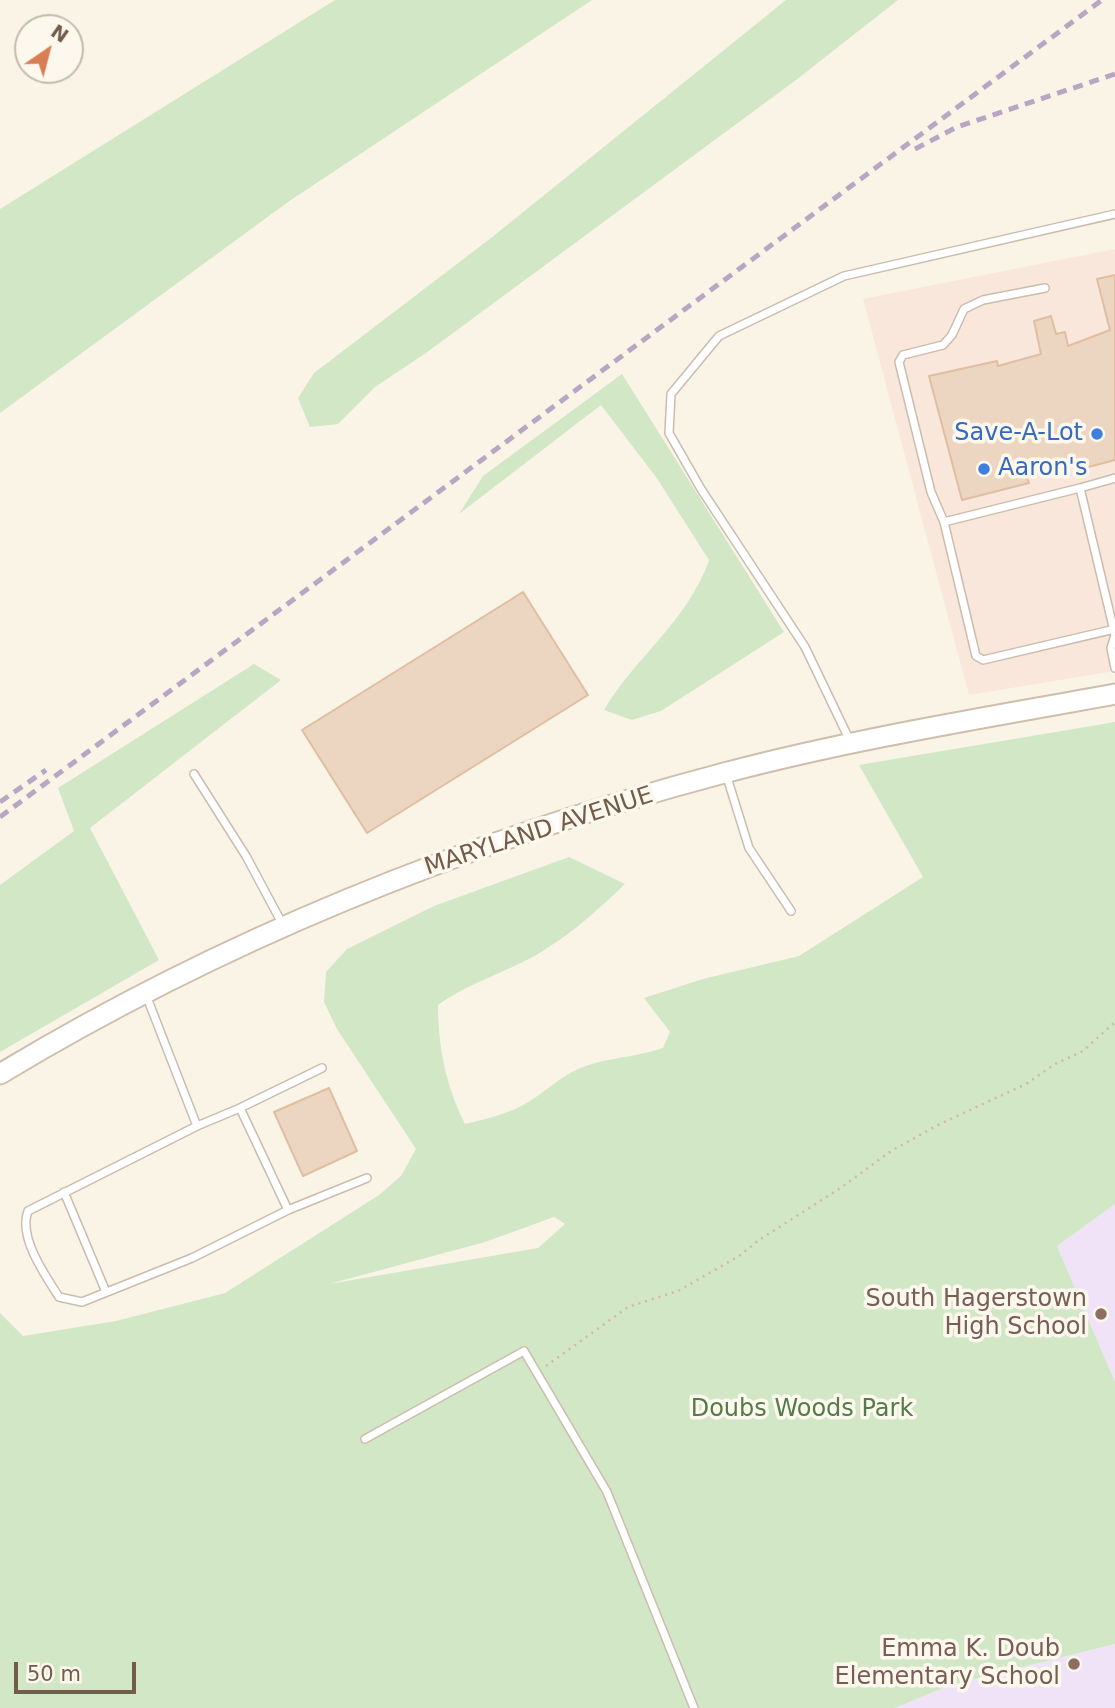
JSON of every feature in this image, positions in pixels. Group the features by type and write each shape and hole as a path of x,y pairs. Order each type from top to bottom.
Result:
{"main road":[{"name":"MARYLAND AVENUE","path":"0,1074 145,994 284,927 443,862 590,811 726,773 851,743 1115,694"}],"lane":[{"path":"851,743 805,648 701,489 670,433 671,394 719,336 844,276 1115,214"},
{"path":"1045,288 983,300 964,309 953,335 943,345 903,355 899,362 931,492 944,522 976,656 984,660 1114,632"},
{"path":"944,522 1115,478"},
{"path":"1080,488 1114,632 1111,648 1115,668"},
{"path":"726,773 749,848 791,911"},
{"path":"194,774 246,856 284,927"},
{"path":"145,994 197,1126"},
{"path":"322,1068 197,1126 28,1211 25,1220 26,1234 59,1297 82,1302 192,1258 288,1210 367,1178"},
{"path":"240,1108 288,1210"},
{"path":"64,1192 106,1292"},
{"path":"365,1439 524,1351 607,1492 694,1708"}],"path":[{"path":"536,1372 628,1307 678,1291 740,1256 758,1240 842,1187 891,1151 940,1124 1026,1084 1055,1064 1083,1051 1115,1022"}],"shaded area":[{"path":"1115,249 1115,671 969,695 863,299"},
{"name":"South Hagerstown High School","path":"1115,1204 1115,1382 1057,1246"},
{"name":"Emma K. Doub Elementary School","path":"1115,1644 1115,1708 895,1708 950,1685"}],"green space":[{"path":"335,0 592,0 288,202 0,413 0,209"},
{"path":"786,0 898,0 796,80 426,353 375,387 338,424 310,427 298,398 314,373 491,238"},
{"path":"622,374 784,632 661,711 632,720 604,710 688,602 709,560 656,477 601,405 459,514 483,476"},
{"path":"254,664 281,680 90,828 159,960 0,1052 0,885 74,831 58,788"},
{"name":"Doubs Woods Park","path":"1115,722 1115,1204 1057,1246 1115,1382 1115,1644 950,1685 895,1708 0,1708 0,1313 23,1336 116,1321 225,1293 379,1195 401,1176 416,1149 337,1029 324,1002 326,972 347,949 434,906 569,857 625,884 563,938 521,963 468,987 438,1005 444,1066 465,1124 516,1108 578,1069 663,1048 670,1032 644,998 703,979 799,956 923,877 859,765","holes":["554,1217 565,1224 538,1248 329,1284 485,1242"]}],"building":[{"path":"1115,275 1115,460 1077,470 1075,462 1026,475 1029,483 962,500 929,376 997,361 998,366 1041,354 1034,321 1051,316 1056,334 1065,332 1068,346 1110,330 1097,279"},
{"path":"523,592 588,695 367,833 302,730"},
{"path":"329,1088 357,1151 303,1176 274,1112"}],"railway":[{"path":"0,817 1102,0"},
{"path":"915,149 957,127 1115,74"},
{"path":"0,802 46,770"}],"place":[{"name":"Save-A-Lot","path":"1097,434"},
{"name":"Aaron's","path":"984,469"},
{"name":"South Hagerstown High School","path":"1101,1314"},
{"name":"Emma K. Doub Elementary School","path":"1074,1664"}]}
